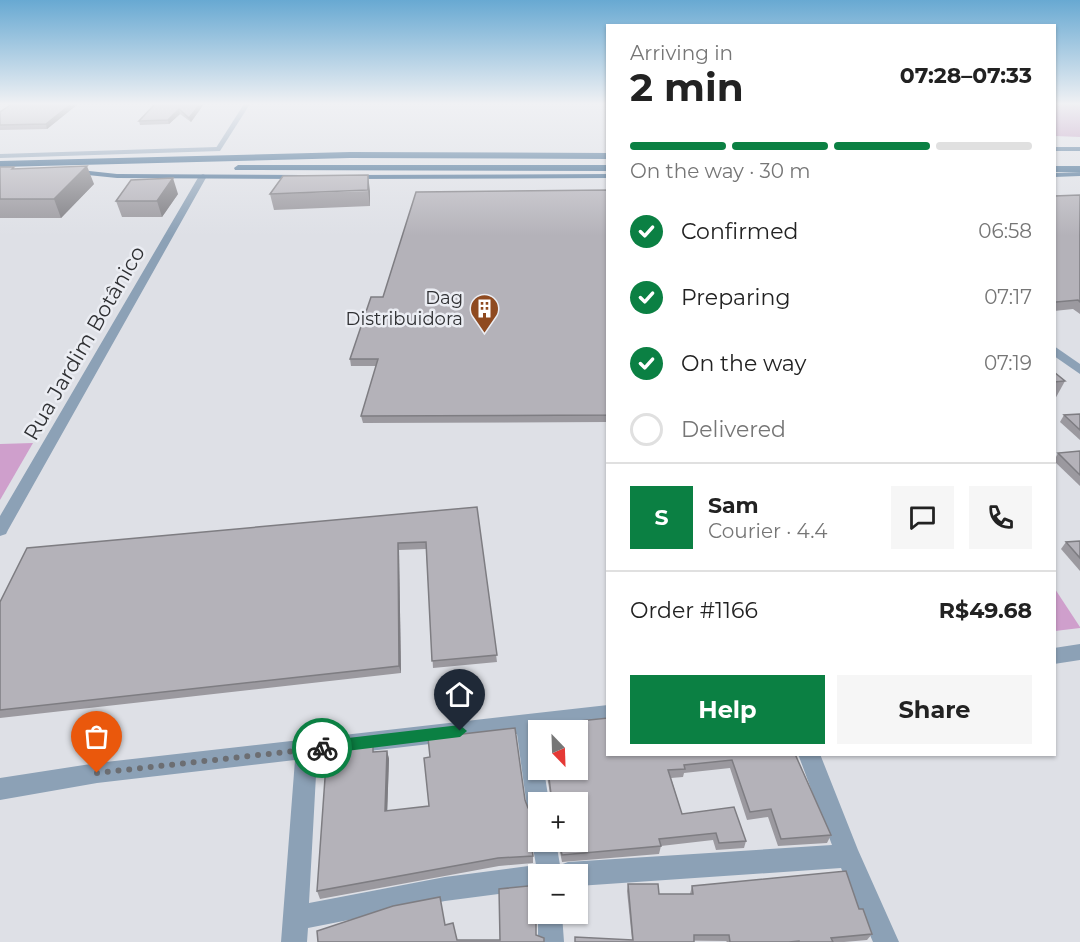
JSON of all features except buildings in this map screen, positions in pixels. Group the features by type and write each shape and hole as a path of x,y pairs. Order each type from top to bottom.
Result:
{"highway":[{"path":"1056,149 1080,149"},
{"path":"206,172 217,153"},
{"path":"0,164 217,153 606,156"},
{"path":"0,172 511,168 606,174"},
{"path":"1056,169 1080,169"}],"main road":[{"path":"206,172 606,174"},
{"path":"1056,174 1080,174"}],"street":[{"path":"0,156 217,153 220,148"},
{"name":"Rua Jardim Botânico","path":"0,530 206,172"},
{"path":"1056,352 1080,370"},
{"path":"1056,656 1080,652"},
{"path":"0,789 97,773 606,714"},
{"path":"526,723 536,792"},
{"path":"306,750 294,930 446,889 528,878"},
{"path":"810,756 848,856 886,942"},
{"path":"588,873 848,856"},
{"path":"550,924 551,942"}],"shaded area":[{"path":"33,443 0,500 0,444"},
{"path":"1056,591 1080,627 1056,631"}],"way so far":[{"path":"97,773 322,748"}],"place":[{"name":"Dag Distribuidora","path":"484,334"}],"route":[{"path":"322,748 460,731"}]}
